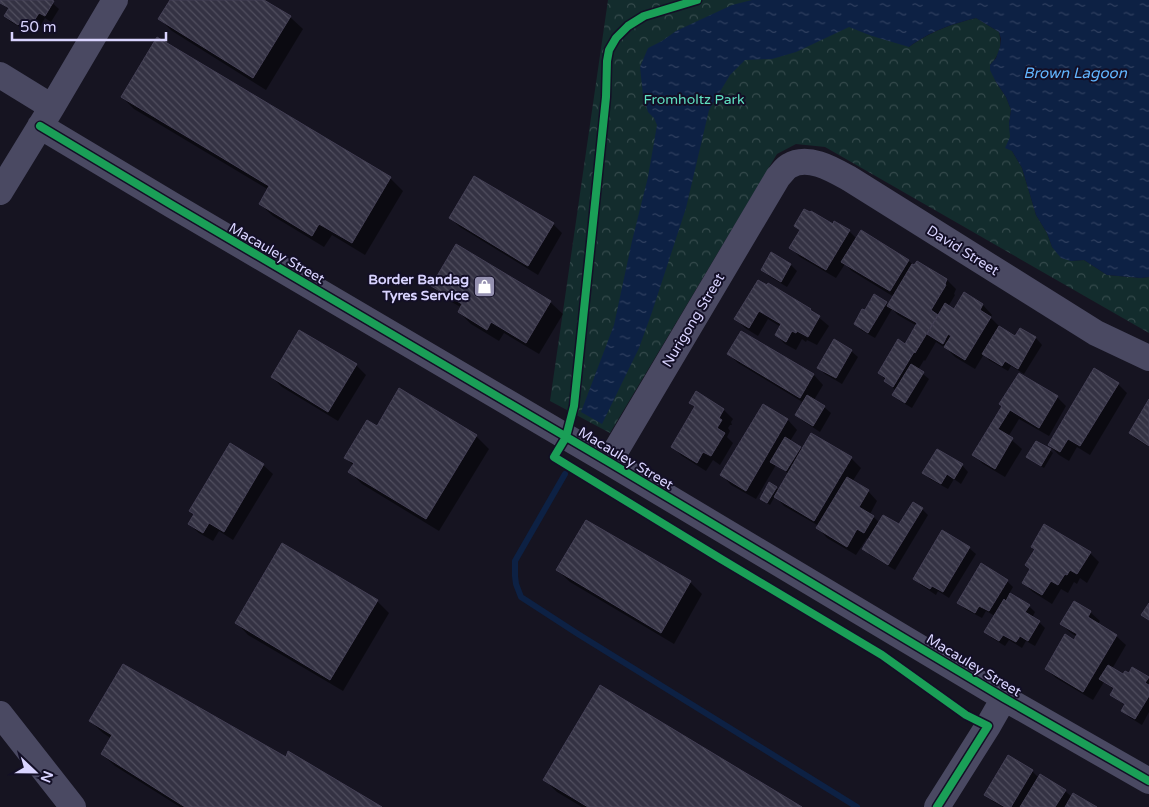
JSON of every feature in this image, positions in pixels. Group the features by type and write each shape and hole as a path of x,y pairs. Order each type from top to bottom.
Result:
{"street":[{"path":"0,192 115,0"},
{"name":"Macauley Street","path":"0,75 46,117 206,225 1004,698 1149,781"},
{"name":"David Street","path":"778,177 790,165 803,161 817,163 838,172 1096,333 1149,358"},
{"name":"Nurigong Street","path":"608,462 778,177"},
{"path":"937,807 1004,698"},
{"path":"0,714 73,807"}],"green space":[{"name":"Fromholtz Park","path":"608,0 898,0 909,47 941,29 976,18 999,32 999,50 990,65 996,82 1006,97 1011,110 1009,123 1012,151 1022,168 1036,215 1047,233 1052,247 1071,261 1084,260 1107,275 1149,277 1149,333 825,147 796,144 777,154 610,433 550,401"}],"water":[{"name":"Brown Lagoon","path":"752,0 1149,0 1149,277 1107,275 1084,260 1071,261 1061,258 1052,247 1047,233 1036,215 1022,168 1012,151 1005,148 1010,137 1009,123 1011,110 1006,97 990,70 990,65 996,58 1000,47 1001,39 999,32 976,18 941,29 909,47 849,27 796,52 772,59 745,60 730,75 709,110 686,208 639,348 602,424 581,412 614,325 648,177 657,125 654,118 648,112 643,95 640,67 648,48 676,31 732,5"}],"building":[{"path":"0,0 54,1 45,16 39,13 30,27 21,21 18,25 4,16 9,8 0,3"},
{"path":"170,0 264,0 291,16 253,78 158,19"},
{"path":"157,37 391,177 352,243 319,224 312,236 259,204 269,186 121,97"},
{"path":"474,176 554,223 528,266 449,218"},
{"path":"804,209 833,224 834,221 850,230 826,270 789,248 800,230 794,226"},
{"path":"861,230 909,260 890,291 841,262"},
{"path":"456,244 551,301 526,343 491,322 487,330 458,312 462,304 431,286"},
{"path":"771,252 791,264 781,282 761,270"},
{"path":"917,261 947,279 946,285 931,310 938,315 893,387 884,381 886,378 878,373 898,339 905,344 917,323 887,306 912,264 914,265"},
{"path":"758,280 767,285 768,283 820,316 808,337 797,331 796,333 792,331 786,342 775,335 781,324 759,311 749,328 734,319"},
{"path":"964,292 983,304 980,310 991,317 965,360 944,347 951,336 948,334 943,344 927,334 945,303 954,309"},
{"path":"874,294 887,302 868,333 854,324 862,309 865,310"},
{"path":"999,326 1015,336 1020,328 1036,337 1018,369 1005,361 1002,366 982,354"},
{"path":"299,330 357,364 328,412 271,377"},
{"path":"741,331 814,374 800,398 727,354"},
{"path":"834,339 852,350 836,378 817,368"},
{"path":"911,364 924,372 905,403 892,395"},
{"path":"1094,368 1119,383 1080,446 1068,439 1060,452 1048,445"},
{"path":"1019,373 1058,396 1039,428 1010,410 998,429 1013,438 995,469 972,455 1002,406 999,404"},
{"path":"399,388 477,435 426,519 348,472 354,463 344,458 367,420 377,426"},
{"path":"696,391 724,409 719,418 722,420 717,428 725,433 711,456 703,452 697,463 671,447 695,406 689,403"},
{"path":"807,395 825,406 813,426 795,415"},
{"path":"1149,399 1149,446 1129,433"},
{"path":"763,404 788,419 746,491 720,475"},
{"path":"811,433 852,457 814,521 774,497"},
{"path":"785,437 801,447 786,471 770,462"},
{"path":"1036,441 1051,449 1041,466 1026,457"},
{"path":"230,443 264,464 224,532 209,523 203,533 188,524 194,514 189,511"},
{"path":"937,449 963,464 954,479 947,474 941,484 922,473"},
{"path":"847,477 869,490 859,507 874,516 864,533 857,529 847,547 816,528"},
{"path":"769,482 777,487 767,503 760,499"},
{"path":"913,502 923,508 888,565 862,549 883,515 899,524"},
{"path":"586,520 691,581 661,633 556,570"},
{"path":"1044,524 1091,552 1077,574 1070,570 1058,585 1051,581 1042,595 1022,583 1030,569 1025,565 1035,549 1031,547"},
{"path":"942,530 970,547 943,592 932,586 930,589 913,579"},
{"path":"282,543 378,600 330,680 235,623"},
{"path":"981,563 1008,580 989,611 979,606 975,613 957,603"},
{"path":"1010,593 1030,605 1025,612 1040,621 1028,641 1020,636 1016,642 1003,635 999,641 984,632 1004,599 1006,601"},
{"path":"1074,601 1091,611 1088,617 1117,635 1083,692 1045,669 1065,634 1074,640 1077,634 1060,624"},
{"path":"1149,603 1149,620 1141,615"},
{"path":"123,664 286,757 288,751 382,807 185,807 101,754 112,735 89,721"},
{"path":"1108,665 1123,674 1125,671 1129,673 1132,667 1149,677 1145,683 1149,685 1149,696 1135,719 1121,711 1125,704 1110,695 1114,688 1099,679"},
{"path":"600,685 802,807 588,807 543,780"},
{"path":"1008,755 1033,770 1011,807 1005,807 984,795"},
{"path":"1040,774 1066,790 1055,807 1020,807"},
{"path":"1073,793 1097,807 1065,807"}],"waterway":[{"path":"565,474 515,561 516,584 521,597 857,807"}],"cycle path":[{"path":"697,0 644,16 628,26 616,38 609,50 606,97 574,406 566,437 554,457 882,655 966,715 988,726 937,807"},
{"path":"40,126 1004,698 1149,781"}],"place":[{"name":"Border Bandag Tyres Service","path":"485,287"}]}
